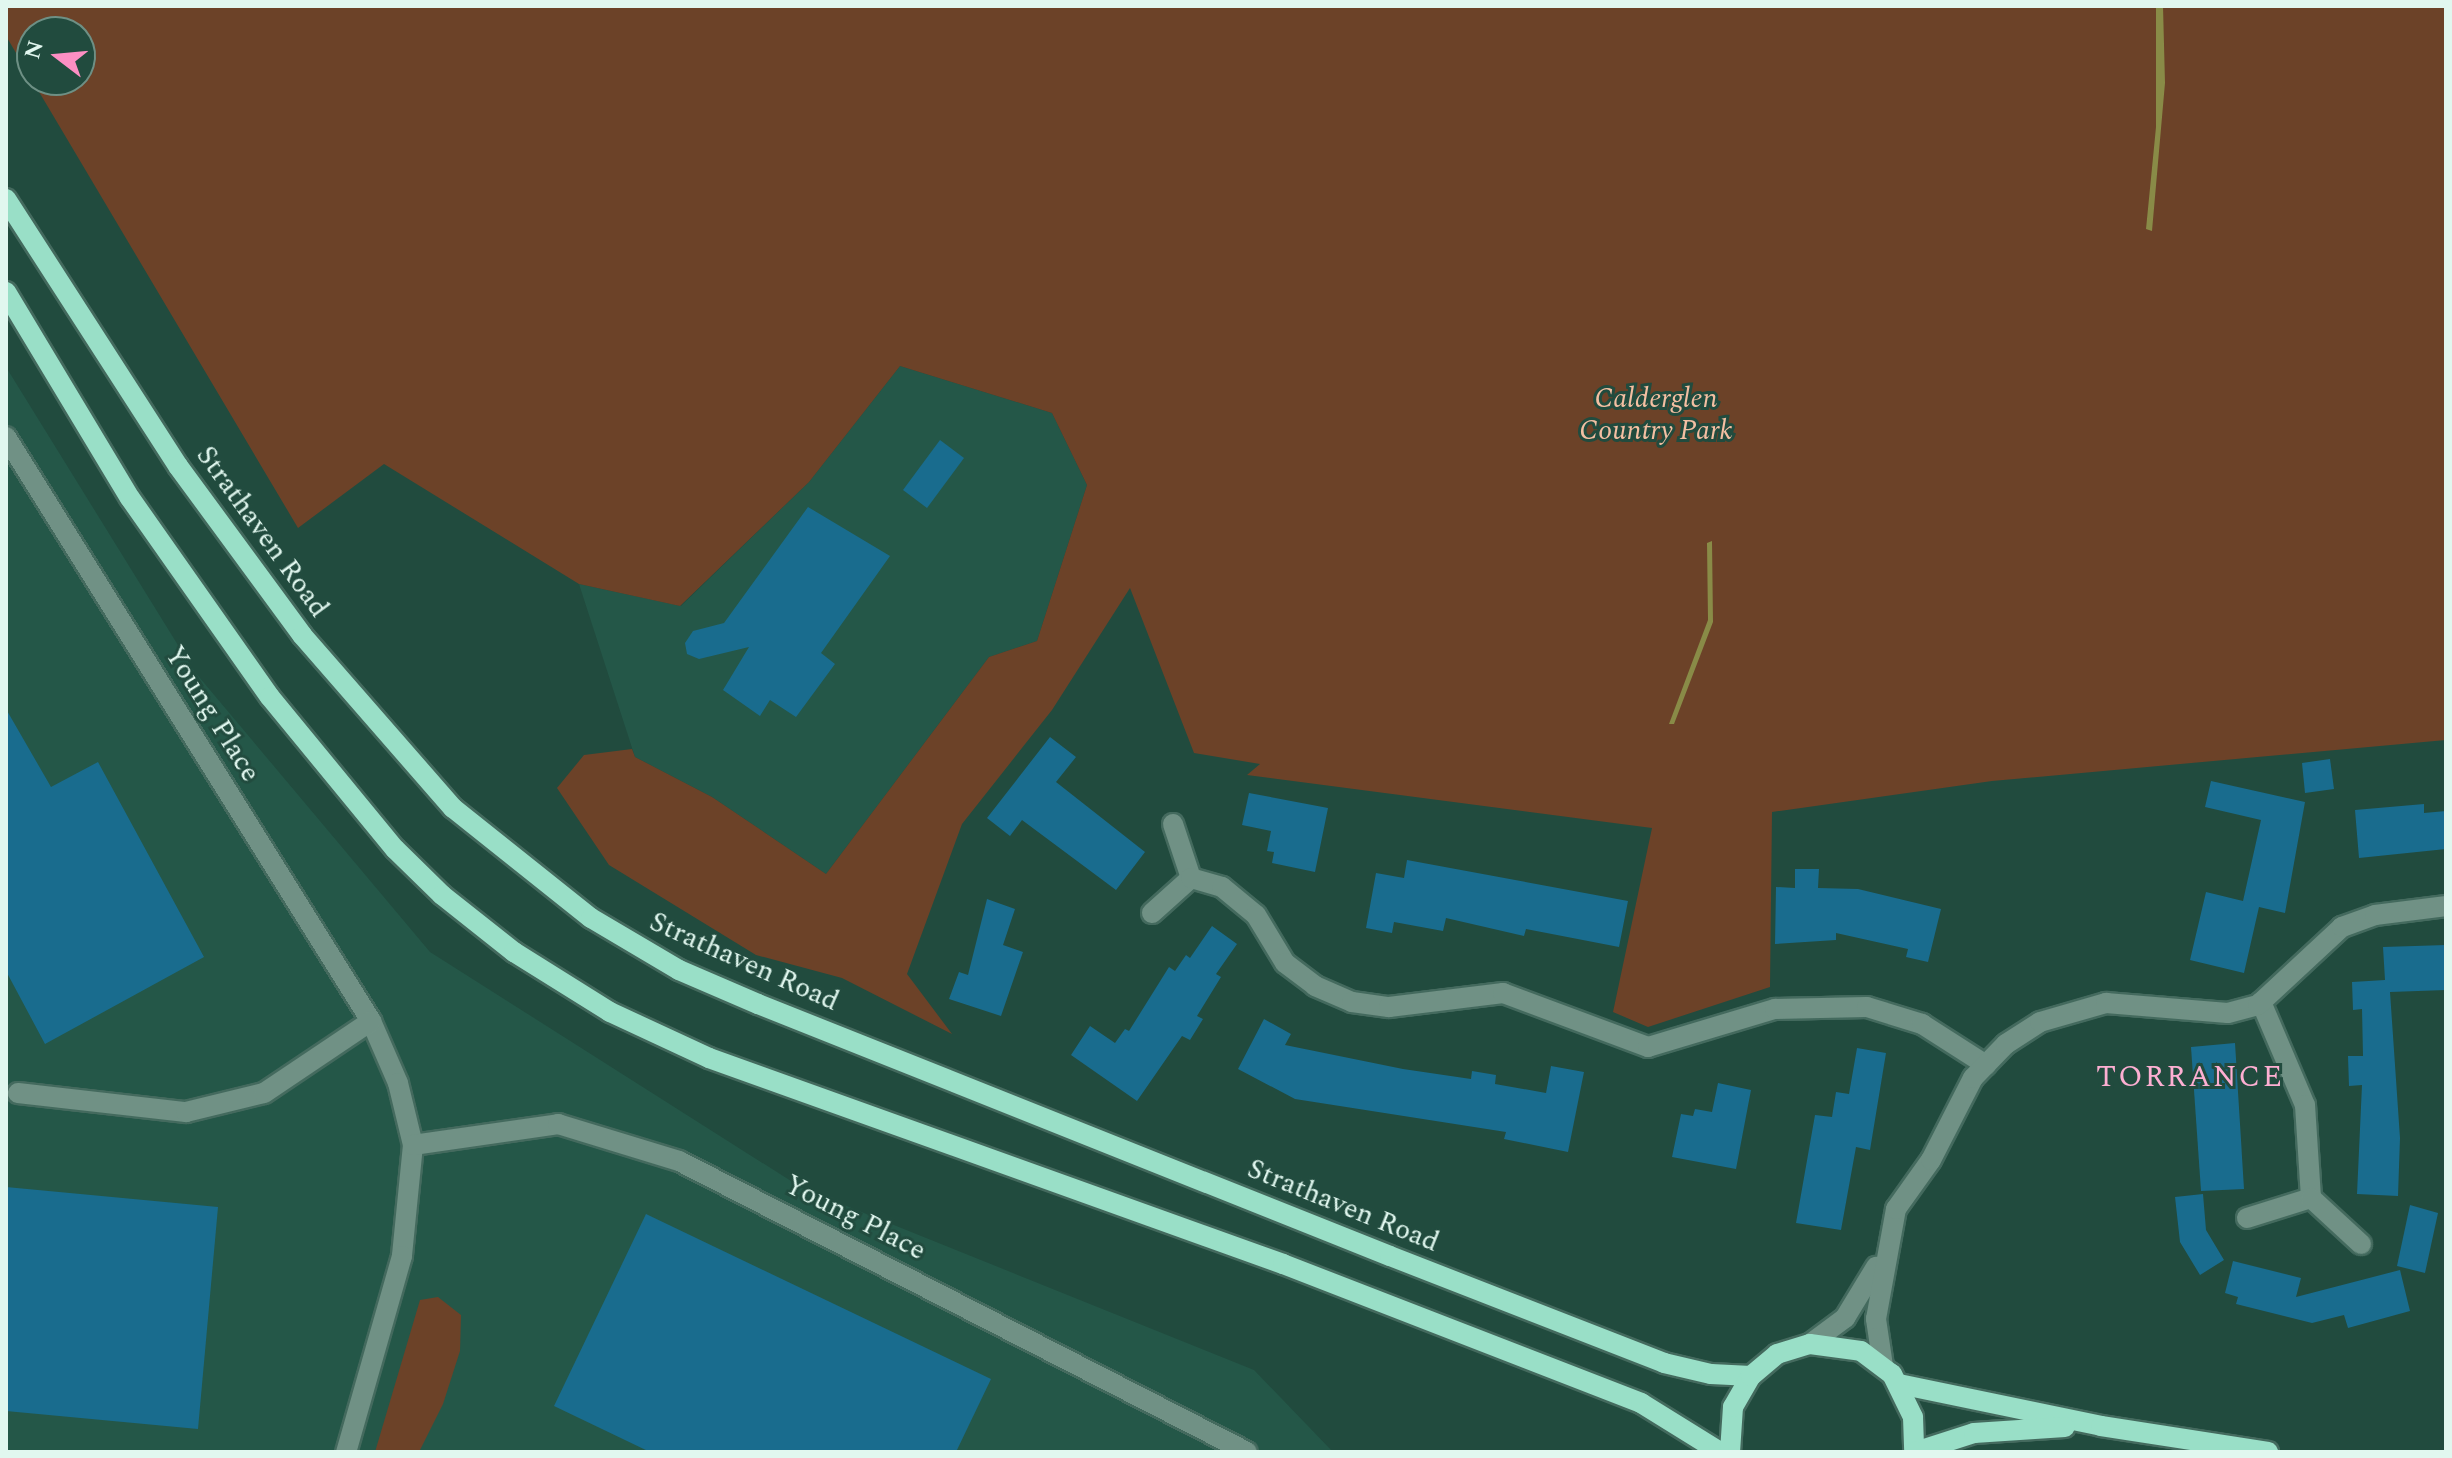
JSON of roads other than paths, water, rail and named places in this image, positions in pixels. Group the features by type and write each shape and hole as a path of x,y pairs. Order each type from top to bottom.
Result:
{"main road":[{"name":"Strathaven Road","path":"6,199 187,479 318,655 453,808 591,918 679,970 758,1004 1390,1256 1664,1363 1711,1374 1751,1376"},
{"path":"6,292 130,498 270,697 395,849 442,895 514,952 610,1012 709,1058 1283,1264 1612,1391 1664,1414 1720,1452"},
{"path":"1730,1452 1733,1407 1751,1376 1777,1354 1810,1344 1861,1351 1883,1366 1899,1384 1913,1417 1914,1452 1974,1433 2101,1426"},
{"path":"1899,1384 2101,1426 2268,1452"}],"street":[{"name":"Young Place","path":"6,437 371,1021 398,1083 413,1145 402,1256 346,1452"},
{"path":"1173,824 1191,878"},
{"path":"1152,913 1191,878"},
{"path":"1191,878 1222,887 1242,900 1285,963 1315,986 1352,1002 1389,1007 1468,993 1512,994 1648,1047 1775,1009 1867,1007 1922,1024 1986,1065"},
{"path":"1883,1366 1876,1319 1886,1245 1896,1209 1986,1065 2040,1022 2076,1008 2119,1003 2228,1013 2261,1002 2342,927 2375,915 2446,906"},
{"path":"2261,1002 2305,1105 2311,1198 2361,1244"},
{"path":"18,1093 186,1112 264,1093 371,1021"},
{"name":"Young Place","path":"413,1145 558,1124 679,1161 1247,1452"},
{"path":"2247,1218 2311,1198"},
{"path":"1810,1344 1845,1318 1865,1291 1886,1245"}],"district":[{"name":"TORRANCE","path":"2190,1077"}],"park label":[{"name":"Calderglen Country Park","path":"1656,415"}]}
